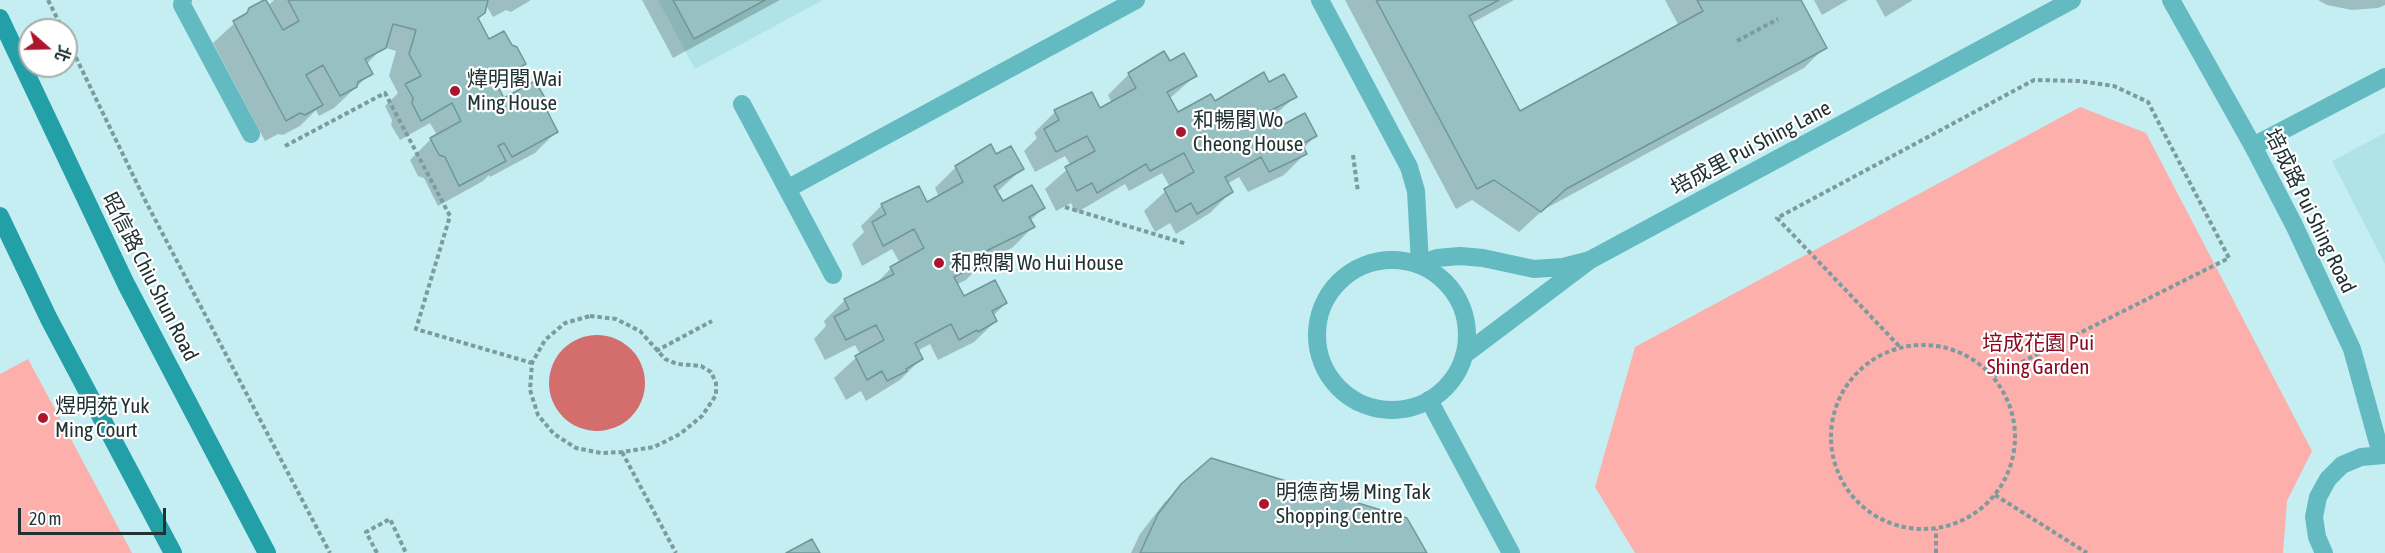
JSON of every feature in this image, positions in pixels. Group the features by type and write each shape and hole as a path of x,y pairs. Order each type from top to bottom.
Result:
{"main road":[{"name":"昭信路 Chiu Shun Road","path":"0,18 126,284 267,553"},
{"path":"0,216 49,319 173,553"}],"street":[{"path":"183,0 182,5 251,134"},
{"path":"787,189 1136,0"},
{"path":"1320,0 1409,167 1416,191 1420,264 1437,258 1460,256 1483,258 1534,269 1563,267 1590,260"},
{"name":"培成里 Pui Shing Lane","path":"1464,355 1590,260 2072,0"},
{"name":"培成路 Pui Shing Road","path":"2170,0 2253,146 2294,225 2352,349 2383,455 2361,457 2342,465 2328,479 2318,497 2314,517 2317,537 2324,553"},
{"path":"2253,146 2385,77"},
{"path":"742,104 833,275"},
{"name":"培成里 Pui Shing Lane","path":"1396,259 1420,264 1440,276 1454,292 1463,311 1467,334 1464,355 1457,373 1429,400 1405,409 1380,409 1355,401 1336,385 1322,364 1316,339 1319,314 1330,291 1348,273 1370,262 1396,259"},
{"path":"1429,400 1511,553"}],"path":[{"path":"48,0 57,18"},
{"path":"1737,41 1779,19"},
{"path":"78,62 146,202 330,553"},
{"path":"1899,346 1777,218 2034,80 2079,81 2115,86 2148,102 2229,258 1994,376"},
{"path":"283,148 385,93 450,216 416,329 532,363"},
{"path":"1353,155 1358,192"},
{"path":"1065,207 1187,244"},
{"path":"590,316 616,319 640,331 656,351 665,359 677,364 701,366 711,372 716,383 716,395 702,417 680,434 654,447 601,453 576,448 554,434 538,415 530,390 532,363 545,340 565,323 590,316"},
{"path":"656,351 712,321"},
{"path":"1925,344 1951,347 1975,359 1994,376 2010,404 2016,435 2011,467 1995,495 1978,511 1958,523 1936,529 1905,528 1875,517 1852,497 1836,470 1830,439 1835,409 1849,381 1871,360 1899,346 1925,344"},
{"path":"622,452 676,553"},
{"path":"1995,495 2087,553"},
{"path":"377,553 366,532 390,519 406,553"},
{"path":"1936,529 1936,553"}],"shaded area":[{"path":"658,0 823,0 695,69"},
{"path":"2385,133 2385,264 2332,161"},
{"path":"597,335 615,339 631,349 641,365 645,383 641,401 631,417 615,427 597,431 579,427 563,417 553,401 549,383 553,365 563,349 579,339"}],"green space":[{"name":"培成花園 Pui Shing Garden","path":"2080,107 2146,133 2312,451 2287,501 2283,553 1635,553 1595,487 1635,347"},
{"path":"28,359 132,553 0,553 0,374"}],"building":[{"name":"煒明閣 Wai Ming House","path":"264,0 283,30 299,21 288,0 488,0 485,13 478,18 489,39 504,31 512,45 517,47 526,64 495,81 504,98 535,81 545,98 543,103 558,132 512,157 504,143 498,146 506,161 459,186 445,157 439,155 430,138 461,121 452,103 421,121 405,84 421,76 409,54 416,30 393,24 386,48 365,59 373,74 358,82 357,87 340,96 323,65 306,75 323,105 305,115 300,113 286,121 233,21"},
{"path":"673,0 765,0 694,39"},
{"path":"1376,0 1499,0 1469,16 1520,111 1703,11 1697,0 1801,0 1827,48 1566,189 1541,212 1494,180 1477,189"},
{"name":"和暢閣 Wo Cheong House","path":"1164,51 1170,61 1184,53 1197,76 1167,92 1178,112 1211,94 1215,101 1264,72 1269,82 1284,74 1297,97 1266,113 1275,129 1305,113 1317,136 1302,144 1307,154 1269,172 1261,157 1225,177 1233,192 1197,214 1191,203 1176,212 1164,189 1194,172 1184,153 1150,171 1146,164 1097,193 1092,183 1077,191 1065,167 1095,151 1087,136 1056,152 1044,129 1059,120 1054,110 1092,92 1100,108 1136,88 1128,73"},
{"name":"和煦閣 Wo Hui House","path":"991,144 996,154 1011,146 1024,169 994,186 1003,201 1032,185 1045,208 1029,217 1035,227 984,252 989,259 954,277 964,296 995,280 1007,303 992,311 997,321 978,332 977,330 959,340 951,324 915,343 923,359 906,369 907,371 887,381 882,371 867,380 855,356 884,340 876,325 846,340 834,317 849,309 844,299 894,274 890,267 924,248 914,229 883,246 872,222 886,214 881,204 919,186 927,202 963,182 955,166"},
{"name":"明德商場 Ming Tak Shopping Centre","path":"1211,458 1407,518 1427,553 1140,553 1158,514 1181,484"},
{"path":"812,539 820,553 786,553"}],"place":[{"name":"煒明閣 Wai Ming House","path":"455,91"},
{"name":"和暢閣 Wo Cheong House","path":"1181,132"},
{"name":"和煦閣 Wo Hui House","path":"939,263"},
{"name":"煜明苑 Yuk Ming Court","path":"43,418"},
{"name":"明德商場 Ming Tak Shopping Centre","path":"1264,504"}]}
